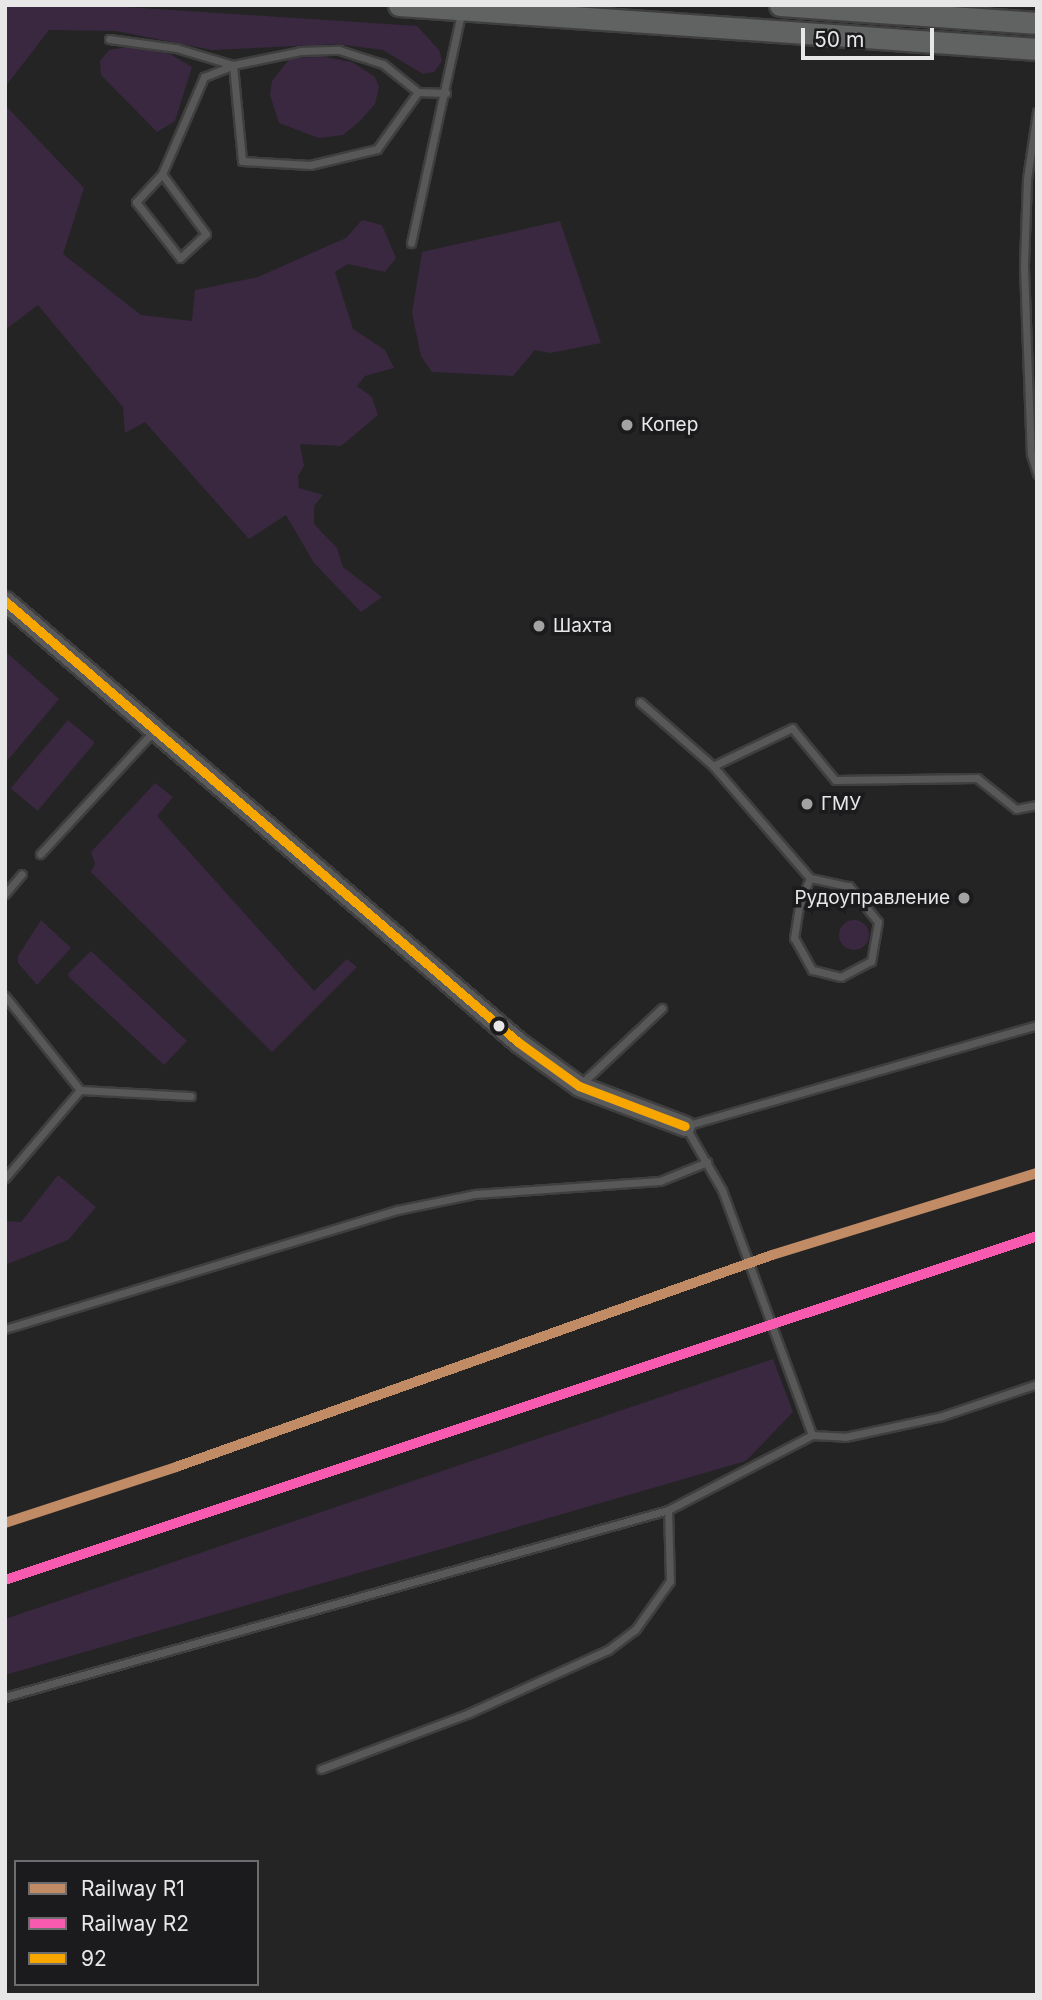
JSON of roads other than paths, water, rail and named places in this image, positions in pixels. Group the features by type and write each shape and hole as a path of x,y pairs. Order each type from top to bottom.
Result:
{"main road":[{"path":"399,5 462,7 1037,49"},
{"path":"780,5 1037,23"}],"street":[{"path":"5,601 518,1042 579,1086 685,1126"}],"lane":[{"path":"411,243 446,93 462,7"},
{"path":"109,39 176,48 233,65"},
{"path":"162,174 206,234 180,258 136,202 162,174 204,77 233,65 300,51 339,50 383,64 418,92 446,93"},
{"path":"233,65 242,161 310,165 377,149 418,92"},
{"path":"1037,112 1027,178 1024,267 1031,454 1037,474"},
{"path":"640,702 713,766 810,877 849,886 878,922 871,961 841,977 812,970 794,938 799,906 810,877"},
{"path":"713,766 792,728 835,780 977,778 1016,809 1037,805"},
{"path":"40,854 155,730"},
{"path":"5,894 22,874"},
{"path":"5,996 80,1090 191,1096"},
{"path":"579,1086 662,1008"},
{"path":"812,1435 722,1190 685,1126 1037,1025"},
{"path":"5,1178 80,1090"},
{"path":"5,1329 397,1210 475,1194 660,1181 707,1162"},
{"path":"5,1697 668,1510 812,1435 845,1437 942,1416 1037,1384"},
{"path":"321,1769 469,1713 608,1650 635,1630 670,1581 668,1510"}],"rail line":[{"name":"R1","path":"5,1523 176,1467 772,1255 1037,1173"},
{"name":"R2","path":"5,1580 1037,1236"}],"place":[{"name":"Копер","path":"627,425"},
{"name":"Шахта","path":"539,626"},
{"name":"ГМУ","path":"807,804"},
{"name":"Рудоуправление","path":"964,898"}]}
